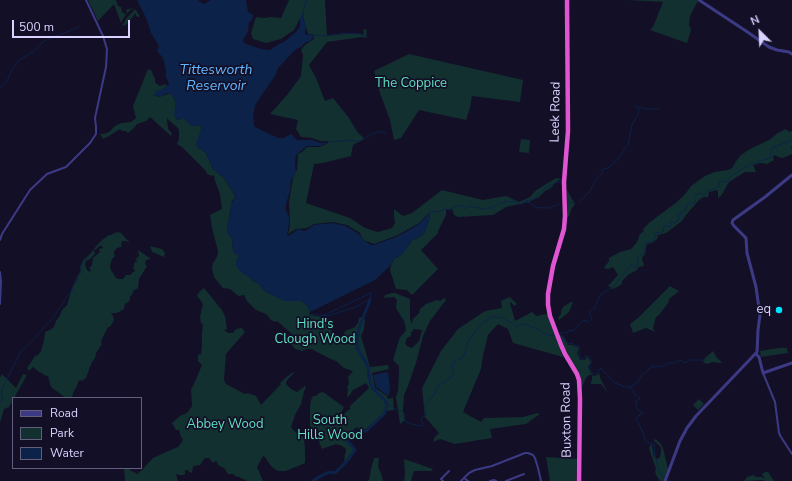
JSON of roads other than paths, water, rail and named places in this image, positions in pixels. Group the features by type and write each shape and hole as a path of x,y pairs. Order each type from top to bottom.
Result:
{"highway":[{"name":"Leek Road","path":"565,224 566,207 564,182 568,124 567,0"},
{"name":"Buxton Road","path":"565,224 553,266 548,294 548,305 550,316 561,345 579,380 579,481"}],"street":[{"path":"0,240 2,234 30,190 47,174 66,167 90,143 96,132 95,118 106,67 108,49 86,0"},
{"path":"699,0 746,30 769,47 792,54"},
{"path":"665,481 680,441 687,428 696,416 756,354 758,348 760,315 756,287 745,237 734,226 732,221 792,175"},
{"path":"0,272 0,304"},
{"path":"756,354 775,402 781,437 792,454"},
{"path":"763,373 792,363"},
{"path":"461,481 469,473 475,470 492,466 526,453 535,458 540,480"},
{"path":"442,481 441,479 449,471"},
{"path":"506,481 524,474"},
{"path":"464,478 468,481"},
{"path":"490,481 496,481"}],"water":[{"name":"Tittesworth Reservoir","path":"137,0 198,0 204,4 211,0 246,0 248,12 253,16 252,20 249,22 248,31 243,41 246,44 261,49 270,50 284,42 296,32 300,26 300,18 304,10 303,16 306,27 305,34 312,34 313,38 296,49 278,68 275,76 257,102 253,117 255,127 278,138 284,138 291,134 297,140 312,140 320,143 328,142 321,146 307,146 296,155 296,172 291,181 286,204 286,210 289,217 287,236 299,229 304,231 314,225 332,223 346,226 359,234 365,241 371,245 374,245 396,237 411,229 429,214 430,217 424,233 418,238 412,240 406,250 394,259 389,267 375,280 310,312 306,305 301,301 283,301 264,291 259,284 245,275 236,265 236,260 239,257 233,250 232,239 227,231 227,228 231,202 236,197 224,178 213,169 206,153 197,146 196,143 202,127 199,125 191,126 184,118 178,120 175,117 174,113 176,103 171,93 160,97 155,95 153,96 157,91 163,89 169,84 166,77 163,58 157,51 159,46 151,33 147,20"},
{"path":"387,372 390,388 389,395 376,387 373,375"}],"waterway":[{"path":"303,10 307,0"},
{"path":"0,87 8,79 19,60 33,52 44,41 79,27"},
{"path":"312,36 325,36 344,33 360,34 368,37"},
{"path":"579,201 585,197 602,173 603,169 608,168 617,160 628,145 632,125 639,112 638,107 634,106"},
{"path":"639,107 646,109 659,109"},
{"path":"328,142 351,140 360,141 379,132 384,132 386,134"},
{"path":"560,334 563,332 567,333 570,330 573,331 583,320 589,322 592,318 589,311 594,309 601,294 613,287 631,265 636,268 638,262 637,258 644,253 646,243 651,242 655,238 656,233 663,232 664,226 670,227 671,222 675,223 679,220 678,214 685,211 688,203 695,203 696,198 694,196 700,193 704,195 708,191 719,187 719,181 726,182 734,174 751,164 770,158 772,148 792,140"},
{"path":"559,204 552,206 551,208 539,208 526,201 534,199 544,189 562,181 562,179"},
{"path":"430,214 432,211 438,212 445,209 449,210 456,206 462,206 465,209 468,206 483,209 492,208 497,204 506,201 514,201 515,204 521,204 526,201"},
{"path":"570,203 575,203"},
{"path":"50,322 72,290 76,278 81,273 81,265 87,258"},
{"path":"370,299 371,293"},
{"path":"322,316 371,293"},
{"path":"311,314 327,316 353,308 369,300"},
{"path":"313,481 329,472 335,473 355,450 347,440 348,435 366,431 384,414 386,410 387,404 372,387 368,367 357,347 357,338 361,323 370,300"},
{"path":"387,404 402,411 406,422 421,426 423,424 421,419 426,415 425,405 434,395 437,387 454,375 452,365 454,362 463,357 469,340 482,323 492,317 503,318 517,327 525,324 549,336 555,335"},
{"path":"0,403 3,397 1,393 3,387 20,353 48,323"},
{"path":"560,334 564,337 567,343 572,343 575,346 579,346 579,355 581,359 588,356 592,361 590,365 592,373 597,373 601,368 611,380 626,387 630,387 638,382 642,374 651,367 663,366 668,363 675,363 681,360 685,363 690,360 704,360"},
{"path":"629,387 634,391 634,394 640,398 639,400 636,400 636,405 637,409 643,413 636,419 646,442 654,444 655,456 660,474 664,477"}],"place":[{"name":"eq","path":"779,310"}],"park label":[{"name":"The Coppice","path":"411,84"},
{"name":"Hind's Clough Wood","path":"315,332"},
{"name":"Abbey Wood","path":"225,425"},
{"name":"South Hills Wood","path":"330,428"}]}
